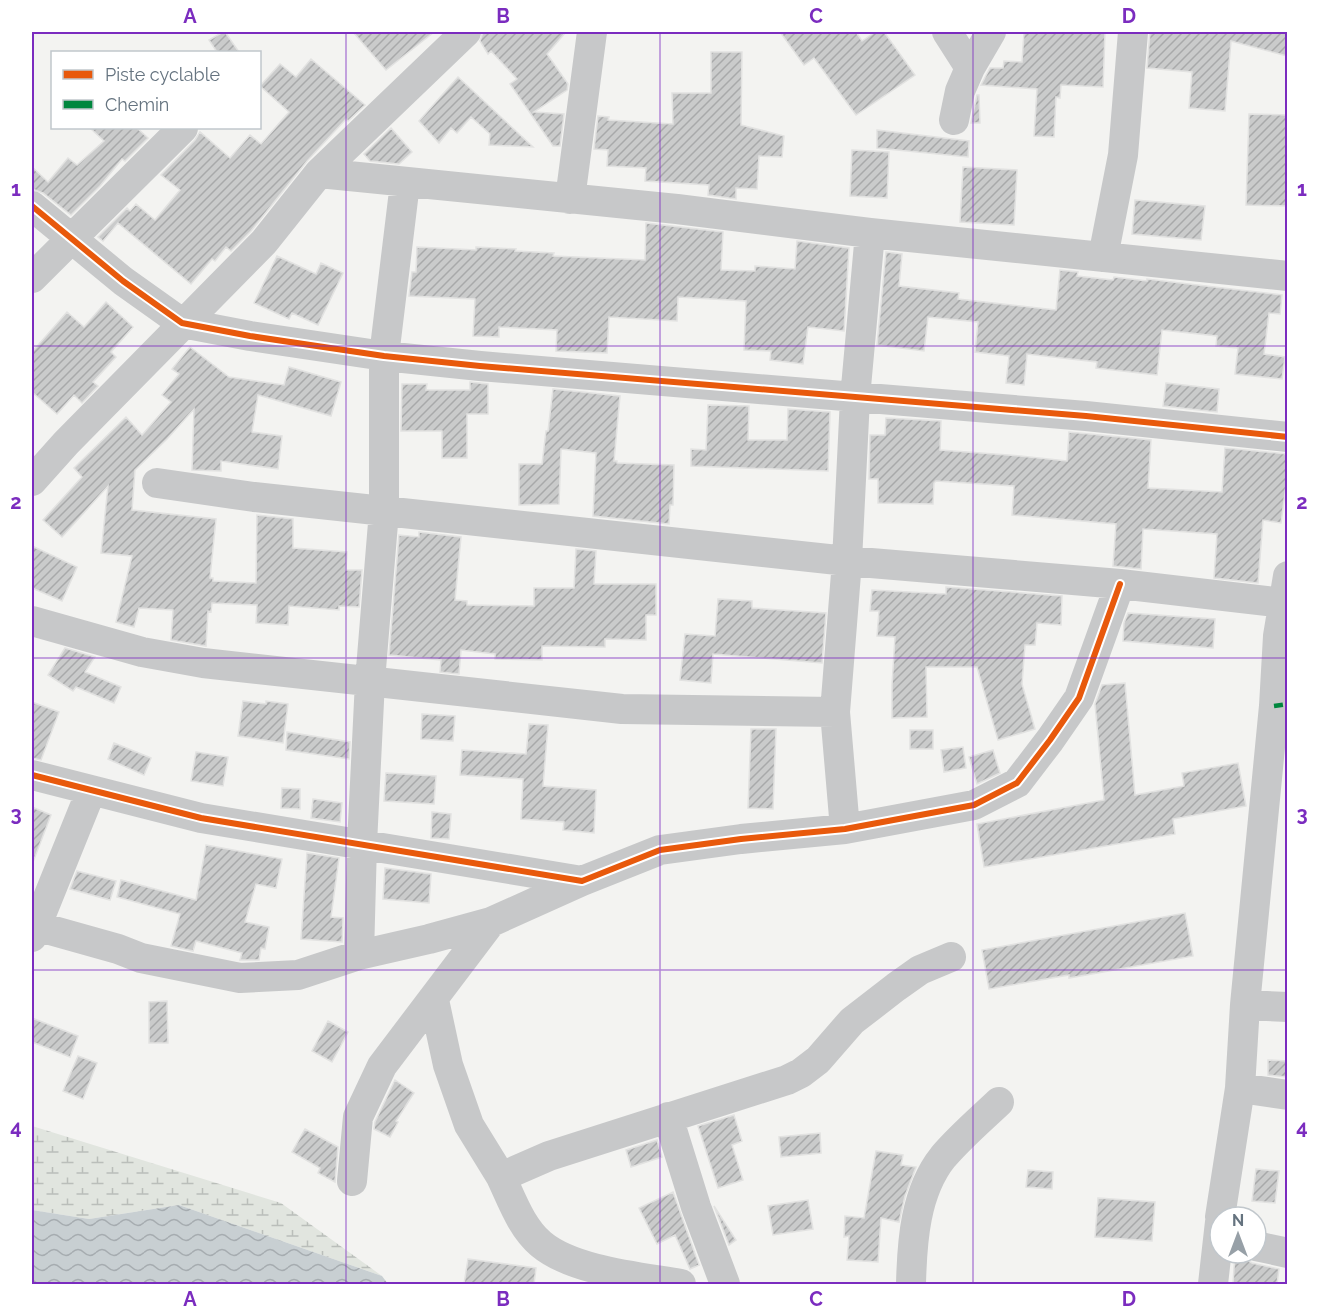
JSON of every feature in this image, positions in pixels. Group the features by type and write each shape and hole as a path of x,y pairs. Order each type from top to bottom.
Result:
{"street":[{"path":"32,481 182,323 264,242 319,172 466,32"},
{"path":"570,199 591,32"},
{"path":"946,32 970,68"},
{"path":"954,120 960,91 970,68 992,32"},
{"path":"1103,257 1123,154 1133,32"},
{"path":"32,278 182,129"},
{"path":"319,172 1287,276"},
{"path":"359,955 370,681 384,511 384,356 405,183"},
{"path":"32,206 123,282 182,323 250,336 384,356 480,366 1086,416 1287,437"},
{"path":"845,829 836,712 847,561 855,398 870,233"},
{"path":"157,483 254,497 847,561 1120,584 1285,590 1278,636 1274,706 1245,1005 1240,1088 1223,1205"},
{"path":"91,791 34,931 118,949 141,958 240,978 298,975 359,955 491,922 582,881 660,850 845,829 974,806 1017,783 1078,698 1120,584"},
{"path":"32,621 142,652 203,663 622,709 836,712"},
{"path":"32,775 201,818 582,881"},
{"path":"352,1181 358,1117 382,1066 491,922"},
{"path":"501,1178 549,1156 788,1080 818,1060 852,1021 896,987 920,970 951,957"},
{"path":"434,1000 448,1065 469,1125 501,1178 522,1221 540,1243 562,1259 615,1273 681,1284"},
{"path":"1245,1005 1287,1007"},
{"path":"1240,1088 1287,1095"},
{"path":"911,1284 912,1239 925,1189 942,1159 999,1102"},
{"path":"668,1117 696,1207 725,1284"},
{"path":"1268,1249 1287,1253"},
{"path":"1213,1284 1215,1265"}],"green space":[{"path":"32,1126 281,1203 382,1276 179,1205 89,1219 32,1210"}],"water":[{"path":"179,1205 382,1276 388,1284 32,1284 32,1210 89,1219"}],"building":[{"path":"225,32 238,51 216,51 209,40"},
{"path":"353,32 434,32 386,70"},
{"path":"483,32 566,32 547,54 568,84 567,90 534,112 564,114 560,146 553,146 510,84 517,79 491,51 488,54 480,41"},
{"path":"780,32 856,32 862,41 875,32 884,32 915,75 856,115 814,58 804,65"},
{"path":"1024,32 1105,33 1103,87 1061,85 1060,98 1056,97 1054,137 1034,136 1037,89 981,85 990,68 1003,68 1004,61 1022,62"},
{"path":"1150,32 1287,32 1287,56 1231,41 1225,111 1189,108 1192,72 1147,68"},
{"path":"711,52 742,52 741,125 784,136 782,157 759,156 757,189 736,188 736,199 708,195 709,185 645,181 646,168 607,166 608,150 594,149 598,116 609,117 608,120 673,124 672,93 711,93"},
{"path":"311,59 365,105 348,121 346,119 307,161 251,231 231,251 226,247 215,261 212,259 191,284 118,223 103,241 98,237 127,208 130,211 136,204 155,220 180,190 161,175 200,132 230,158 250,135 261,144 289,112 261,85 280,64 296,77"},
{"path":"458,77 533,147 489,145 490,134 471,117 457,133 451,128 439,143 419,121"},
{"path":"977,95 979,95 980,123 971,123"},
{"path":"1249,114 1287,115 1287,206 1246,205"},
{"path":"391,128 412,152 399,164 370,161 364,154"},
{"path":"91,129 138,129 148,138 125,161 122,159 100,186 71,215 43,193 32,189 32,167 48,182 68,158 77,165 104,141"},
{"path":"877,130 969,141 968,157 877,148"},
{"path":"852,150 889,152 887,198 850,196"},
{"path":"963,167 1017,170 1014,225 960,222"},
{"path":"1135,200 1205,206 1201,240 1132,234"},
{"path":"646,223 723,232 721,270 755,271 755,266 795,269 797,241 849,248 844,331 808,327 803,364 770,360 771,351 744,350 746,301 678,297 677,321 609,317 607,353 556,351 557,330 499,327 499,337 473,336 475,299 409,296 412,272 416,272 417,247 476,250 476,247 516,249 515,251 554,253 553,256 645,260"},
{"path":"886,252 902,254 899,286 959,293 958,299 1056,310 1060,270 1078,272 1077,276 1113,280 1114,277 1147,281 1147,279 1282,295 1280,314 1269,313 1264,354 1285,357 1282,379 1235,374 1238,348 1216,346 1217,336 1162,330 1157,375 1096,368 1097,362 1027,354 1024,385 1006,383 1009,356 975,352 978,322 928,317 924,351 877,345"},
{"path":"277,256 316,274 321,263 343,273 318,325 292,313 289,319 254,303"},
{"path":"106,302 133,327 111,352 116,357 93,382 98,386 82,403 74,395 57,414 32,392 32,352 67,312 84,327"},
{"path":"190,347 229,377 284,385 289,367 341,382 331,416 258,395 252,432 282,436 278,469 221,461 221,471 192,470 194,409 135,470 132,510 216,519 210,578 213,578 213,581 256,583 257,515 293,519 293,548 347,552 346,570 362,570 359,607 339,606 339,610 289,606 288,625 256,623 257,605 212,603 211,612 208,611 206,646 171,640 173,610 139,608 134,627 116,622 132,556 101,553 108,486 62,537 43,520 82,477 74,468 126,417 142,435 171,402 162,395 179,374 172,369"},
{"path":"470,382 488,384 488,414 467,414 467,458 442,458 442,431 401,431 402,384 427,384 426,390 470,390"},
{"path":"1166,383 1219,389 1217,412 1163,406"},
{"path":"553,389 620,396 614,461 674,465 673,505 670,505 669,524 593,516 596,453 561,449 559,504 519,505 519,464 542,464"},
{"path":"708,405 749,406 748,440 787,440 788,409 830,412 828,471 691,466 691,449 706,450"},
{"path":"886,418 941,421 940,450 1067,461 1069,432 1151,440 1148,488 1222,492 1225,448 1287,454 1287,478 1281,523 1263,520 1258,583 1214,578 1217,534 1143,529 1141,569 1113,566 1116,524 1012,515 1014,486 936,481 933,504 878,503 878,479 869,479 870,435 885,435"},
{"path":"419,532 461,537 455,600 467,601 467,605 534,606 534,588 574,588 576,549 596,551 594,584 656,584 656,615 646,615 646,640 605,639 605,647 542,646 542,660 495,659 495,654 461,650 459,674 440,672 441,660 389,655 399,535 419,537"},
{"path":"32,546 77,567 62,601 32,588"},
{"path":"946,587 1062,596 1061,625 1037,623 1035,645 1025,645 1022,684 1035,729 998,740 977,667 926,667 927,717 892,718 895,637 877,636 879,611 870,611 872,590 946,594"},
{"path":"718,599 752,601 752,608 826,613 822,663 713,654 711,683 680,680 685,634 715,636"},
{"path":"1128,613 1215,619 1213,648 1123,641 1124,623"},
{"path":"65,648 95,657 85,672 121,687 114,703 76,687 73,691 48,675"},
{"path":"1125,683 1135,795 1184,786 1182,773 1238,763 1246,806 1173,819 1175,834 984,867 977,824 1104,800 1095,704 1102,685"},
{"path":"243,701 288,704 283,743 238,736"},
{"path":"32,702 59,712 41,760 32,758"},
{"path":"422,714 455,716 453,741 421,739"},
{"path":"529,724 548,725 543,786 596,790 594,833 563,830 564,822 521,819 523,779 460,775 462,750 526,754"},
{"path":"751,729 776,729 773,809 748,808"},
{"path":"910,730 933,730 933,749 910,749"},
{"path":"287,732 350,742 349,759 286,750"},
{"path":"114,743 151,758 144,775 108,759"},
{"path":"963,747 966,768 944,772 941,750"},
{"path":"993,750 1000,773 977,784 969,757"},
{"path":"196,752 228,757 223,786 191,781"},
{"path":"386,773 436,776 434,804 384,801"},
{"path":"282,788 300,789 300,809 281,808"},
{"path":"313,799 342,803 340,822 311,818"},
{"path":"32,807 51,815 33,862 32,862"},
{"path":"432,812 451,814 449,839 431,838"},
{"path":"206,845 282,859 276,888 256,884 245,922 269,927 265,949 261,948 259,960 240,960 242,953 196,941 193,951 171,946 180,914 117,897 121,880 196,900"},
{"path":"307,853 339,858 331,917 343,918 342,942 301,939"},
{"path":"385,868 431,874 429,903 383,899"},
{"path":"77,871 116,881 110,900 70,889"},
{"path":"1185,913 1193,956 1069,978 1069,975 989,989 982,950"},
{"path":"167,1001 168,1043 149,1043 149,1002"},
{"path":"32,1018 78,1036 70,1057 32,1042"},
{"path":"328,1021 348,1032 332,1062 312,1051"},
{"path":"78,1056 97,1063 83,1099 63,1091"},
{"path":"1268,1060 1287,1061 1287,1077 1268,1075"},
{"path":"395,1080 414,1093 396,1121 398,1122 390,1137 374,1129 375,1122"},
{"path":"734,1115 742,1141 732,1145 743,1180 718,1188 698,1126"},
{"path":"305,1129 338,1147 335,1182 318,1173 320,1168 292,1152"},
{"path":"820,1133 821,1153 781,1157 779,1137"},
{"path":"657,1140 662,1157 631,1167 626,1150"},
{"path":"876,1151 903,1155 901,1165 916,1167 905,1196 899,1222 881,1218 878,1262 847,1260 849,1236 844,1237 845,1216 864,1218"},
{"path":"1256,1169 1279,1171 1275,1203 1252,1201"},
{"path":"1028,1170 1053,1172 1052,1189 1026,1187"},
{"path":"673,1192 699,1265 690,1269 675,1235 657,1244 639,1208"},
{"path":"1098,1198 1155,1202 1152,1241 1095,1237"},
{"path":"808,1200 813,1229 773,1235 768,1206"},
{"path":"714,1206 736,1240 729,1245"},
{"path":"468,1259 536,1268 534,1284 464,1284"},
{"path":"1234,1265 1261,1265 1279,1269 1277,1284 1233,1284"}],"marked path":[{"path":"1274,706 1288,704"}],"cycle path":[{"path":"32,206 123,281 182,323 250,336 384,356 480,366 1086,416 1288,437"},
{"path":"32,775 201,818 582,881 660,850 845,829 974,805 1017,783 1079,698 1120,584"}]}
